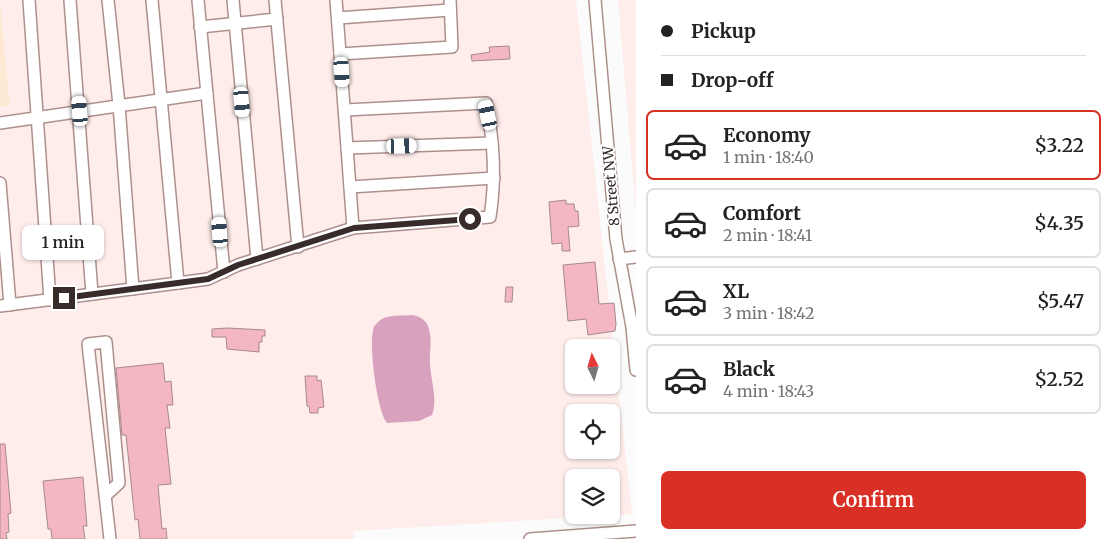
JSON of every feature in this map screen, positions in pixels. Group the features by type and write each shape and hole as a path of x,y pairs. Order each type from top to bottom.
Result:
{"street":[{"path":"29,0 50,300"},
{"path":"70,0 80,111 92,294"},
{"path":"108,0 119,105 132,289"},
{"path":"152,0 178,283"},
{"path":"198,0 224,272"},
{"path":"232,0 257,259"},
{"path":"275,0 298,247"},
{"path":"336,0 354,228"},
{"name":"8 Street NW","path":"595,0 619,259 634,337 636,370"},
{"path":"338,18 450,5 452,47 340,54"},
{"path":"200,27 277,19"},
{"path":"0,123 161,98 207,93"},
{"path":"0,183 5,306 208,279 257,259 354,228 490,217 494,178 492,143 486,103 345,110"},
{"path":"348,148 492,143"},
{"path":"350,187 494,178"},
{"path":"619,259 636,257"},
{"path":"105,496 119,483 106,342 88,344 105,496 110,539"},
{"path":"530,539 595,536 636,531"}],"shaded area":[{"path":"0,0 576,0 613,339 565,339 565,394 619,394 632,514 620,515 620,469 565,469 565,518 354,531 354,539 0,539 0,107 10,106"},
{"path":"0,0 10,106 0,107"},
{"path":"618,0 636,0 636,214"},
{"path":"413,315 424,320 429,331 434,409 432,415 419,421 387,423 383,416 377,393 372,350 373,330 379,321 386,317"}],"building":[{"path":"509,46 510,59 472,61 471,55 490,52 489,47"},
{"path":"566,200 566,204 574,204 575,211 578,211 579,226 568,227 570,251 562,251 562,243 552,244 549,202"},
{"path":"595,262 599,304 614,303 616,324 615,331 588,335 586,319 568,321 563,265"},
{"path":"506,287 513,287 512,302 505,302"},
{"path":"212,329 265,330 262,342 259,342 259,352 227,349 226,337 212,337"},
{"path":"163,363 165,382 171,381 173,405 167,405 170,428 165,428 171,484 158,485 162,529 166,528 167,539 140,539 138,519 135,520 126,435 122,435 116,368"},
{"path":"305,376 317,376 317,381 321,380 324,407 318,408 318,413 310,413 309,406 307,406"},
{"path":"0,444 5,444 11,513 8,514 9,532 6,533 7,539 0,539"},
{"path":"83,477 87,526 83,526 85,539 52,539 51,529 48,529 43,481"}],"route":[{"path":"64,298 208,279 238,265 354,228 470,219"}]}
